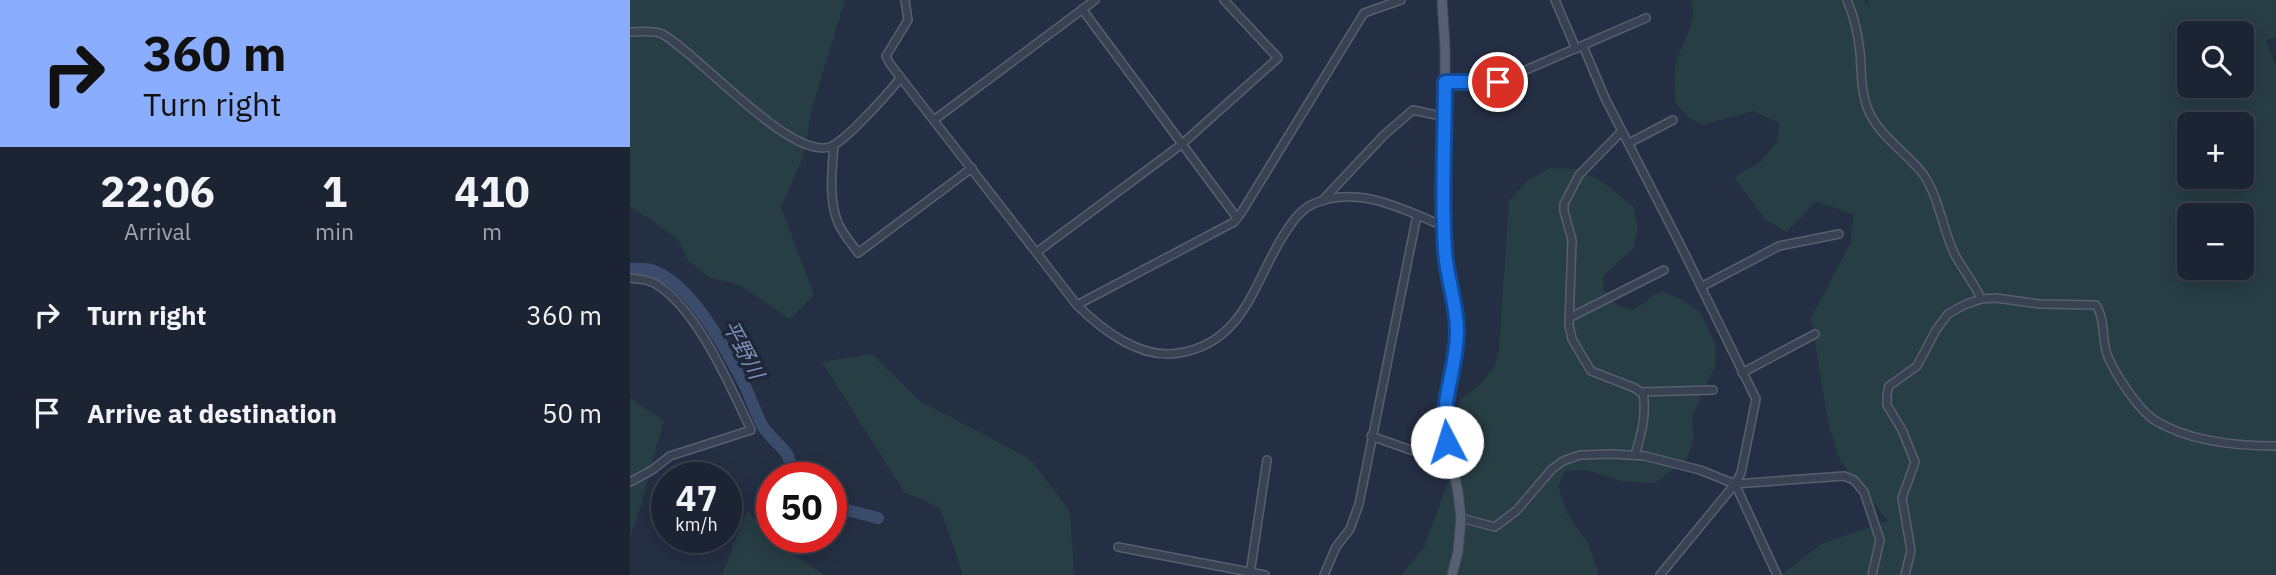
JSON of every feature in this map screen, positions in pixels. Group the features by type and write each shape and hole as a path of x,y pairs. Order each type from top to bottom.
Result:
{"main road":[{"path":"1442,0 1445,227 1448,278 1457,328 1444,406 1444,422 1461,518 1458,552 1452,575"}],"street":[{"path":"905,0 908,20 886,55 900,78 1077,305 1091,320 1142,350 1173,354 1200,348 1220,338 1253,295 1279,242 1297,215 1313,204 1334,197 1364,197 1445,227"},
{"path":"934,120 1095,0"},
{"path":"1037,252 1182,144 1278,58 1224,0"},
{"path":"1077,305 1234,222 1364,13 1401,0"},
{"path":"1555,0 1756,399 1741,473 1735,484 1660,575"},
{"path":"1847,0 1857,32 1863,96 1871,116 1882,133 1900,147 1923,174 1933,191 1955,255 1981,299"},
{"path":"1082,9 1237,218"},
{"path":"1445,82 1498,82 1646,18"},
{"path":"630,32 658,32 675,42 713,77 791,139 814,147 826,148 834,145 900,78"},
{"path":"1322,201 1384,135 1412,110 1445,117"},
{"path":"1629,144 1673,120"},
{"path":"1622,131 1579,175 1564,204 1572,240 1569,318 1572,339 1591,371 1643,393 1713,390"},
{"path":"834,145 832,186 835,212 843,232 858,253 972,168"},
{"path":"1324,575 1336,547 1350,529 1356,515 1417,215"},
{"path":"1701,287 1779,246 1839,234"},
{"path":"1569,318 1664,270"},
{"path":"630,278 645,279 657,285 691,319 705,338 751,430 670,456 630,482"},
{"path":"1905,575 1911,551 1902,498 1915,462 1887,405 1889,386 1917,366 1948,313 1964,304 1996,298 2039,304 2096,305 2101,315 2107,355 2115,372 2153,420 2174,430 2224,443 2276,446"},
{"path":"1742,373 1815,334"},
{"path":"1635,455 1642,433 1646,405 1643,393"},
{"path":"1371,436 1451,461"},
{"path":"1461,518 1495,527 1517,510 1552,469 1563,461 1580,455 1635,455 1667,460 1735,484 1844,476 1854,480 1864,492 1880,540 1872,575"},
{"path":"1250,574 1267,460"},
{"path":"1735,484 1777,575"},
{"path":"1118,547 1265,575"}],"green space":[{"path":"630,0 845,0 812,109 803,157 781,207 814,295 790,319 740,285 708,277 689,261 677,238 630,206"},
{"path":"1690,0 1864,0 1869,7 1868,0 2276,0 2276,37 2266,40 2276,67 2276,575 1781,575 1821,544 1888,521 1840,461 1828,422 1811,318 1850,244 1854,215 1816,201 1787,232 1765,219 1734,177 1760,162 1777,141 1779,123 1753,111 1703,125 1688,117 1675,102 1676,63 1693,15"},
{"path":"1550,168 1575,169 1602,181 1633,206 1638,228 1633,249 1603,276 1603,290 1619,306 1633,310 1661,291 1682,300 1701,313 1715,344 1715,366 1692,417 1694,437 1687,459 1655,483 1621,481 1587,470 1565,471 1558,486 1567,513 1589,545 1597,575 1401,575 1424,547 1451,474 1456,441 1453,414 1461,399 1477,387 1494,368 1499,349 1509,201 1528,180"},
{"path":"872,354 920,401 1030,459 1070,511 1074,575 963,575 940,508 904,492 822,362"},
{"path":"630,398 664,421 630,537"},
{"path":"747,511 756,520 756,553 790,553 825,575 722,575 731,553 742,553 742,524"}],"waterway":[{"name":"平野川","path":"630,269 649,269 665,277 692,301 726,350 762,425 787,454 790,462"},
{"name":"平野川","path":"847,510 878,518"}],"route":[{"path":"1447,442 1444,406 1457,341 1457,328 1445,249 1445,82 1498,82"}]}
